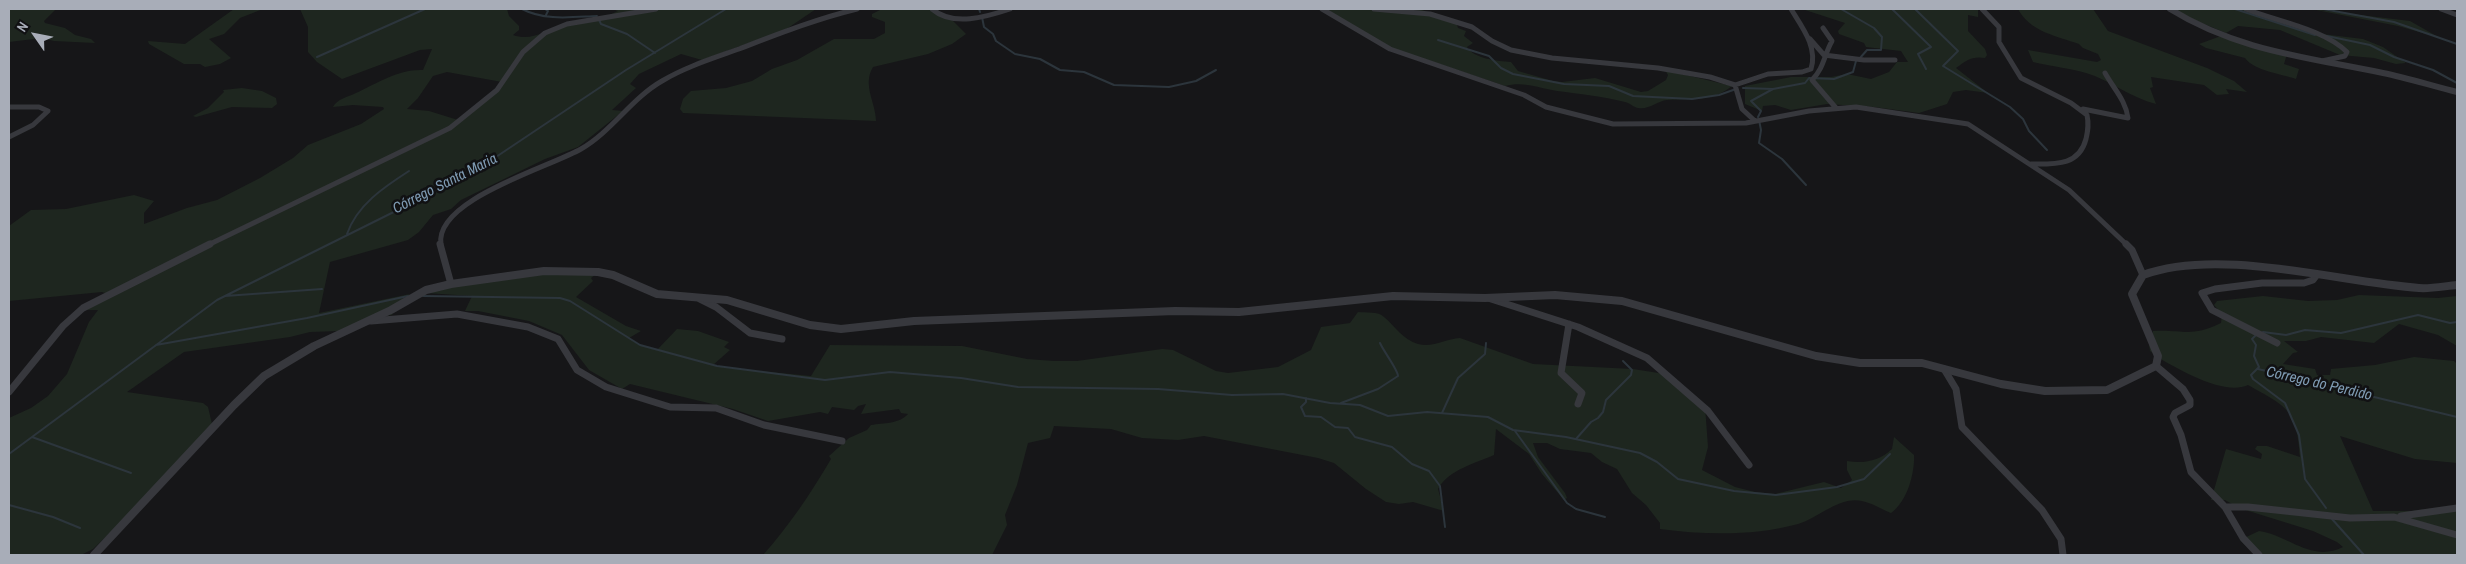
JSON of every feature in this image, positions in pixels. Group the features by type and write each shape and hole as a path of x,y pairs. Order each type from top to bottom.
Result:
{"street":[{"path":"9,392 62,326 83,308 141,277 445,131 476,109 497,90 523,52 546,33 567,24 656,9"},
{"path":"451,284 440,242 441,233 446,222 464,206 521,174 582,149 661,81 720,56 824,17 856,9"},
{"path":"932,9 937,16 949,19 985,16 1010,9"},
{"path":"1322,9 1390,49 1524,95 1546,107 1598,121 1622,125 1738,124 1809,111 1836,108 1872,108 1919,118 1962,122 1981,131 2069,190 2114,229 2132,250 2144,275"},
{"path":"1374,9 1424,13 1468,26 1511,50 1552,58 1658,68 1710,77 1735,85 1768,74 1802,72 1811,69 1814,63 1809,38"},
{"path":"1791,9 1809,38 1824,55 1864,60 1895,60"},
{"path":"1982,9 1999,27 2000,44 2021,78 2081,109 2128,118 2127,107 2116,93 2105,73"},
{"path":"2170,9 2216,34 2316,62 2383,73 2457,92"},
{"path":"2246,9 2264,17 2323,36 2344,47 2347,52 2345,56 2316,62"},
{"path":"2441,9 2457,15"},
{"path":"1823,28 1832,41 1824,55 1821,71 1812,80 1836,108"},
{"path":"1735,85 1742,109 1755,121"},
{"path":"9,107 39,107 48,111 33,125 9,137"},
{"path":"2030,164 2064,162 2081,154 2089,124 2087,115 2081,109"},
{"path":"9,133 16,134"},
{"path":"2156,366 2158,356 2132,297 2132,290 2144,275 2164,269 2231,264 2421,288 2446,288 2457,285"},
{"path":"94,555 234,405 264,376 314,346 368,321 416,294 451,284 544,271 577,270 614,275 658,294 727,300 810,325 841,330 914,321 1036,318 1175,311 1239,312 1300,304 1393,296 1485,298 1555,295 1617,300 1816,356 1860,363 1922,363 2001,384 2035,390 2089,392 2115,388 2156,366"},
{"path":"2277,343 2212,310 2202,294 2215,289 2262,283 2304,283 2313,280 2316,276"},
{"path":"695,297 716,307 750,332 782,339"},
{"path":"1485,298 1569,324 1647,358 1708,411 1749,465"},
{"path":"368,321 457,314 523,325 558,339 578,370 606,387 668,406 716,408 764,425 842,441"},
{"path":"1569,324 1561,373 1582,393 1578,404"},
{"path":"2156,366 2185,391 2190,398 2190,405 2175,413 2173,417 2183,442 2188,466 2196,479 2225,507 2244,538 2259,555"},
{"path":"1944,369 1956,390 1962,427 2036,502 2061,539 2063,555"},
{"path":"2225,507 2248,507 2350,518 2394,517 2457,508"},
{"path":"2394,517 2457,535"}],"shaded area":[{"path":"9,9 56,9 44,21 45,23 65,28 75,35 91,39 95,43 54,41 42,38 9,42"},
{"path":"234,9 263,9 240,18 224,34 209,39 231,58 220,64 205,67 200,64 184,64 149,44 148,41 185,44"},
{"path":"300,9 507,9 509,16 519,26 519,30 513,35 527,37 605,16 618,11 615,10 618,9 816,9 785,30 702,60 681,54 639,74 630,84 636,88 612,110 623,111 578,147 545,159 461,200 451,209 433,215 419,232 408,240 330,262 319,313 410,294 400,303 392,315 375,317 339,331 310,332 290,337 184,352 127,392 203,403 208,407 212,424 138,506 93,549 81,555 9,555 9,418 31,408 48,396 67,374 89,322 98,310 83,310 108,294 102,292 9,301 9,226 31,210 66,209 134,195 154,201 144,213 144,224 187,208 217,200 260,178 293,158 308,145 361,124 384,109 383,107 353,105 333,107 340,100 388,77 414,70 423,70 432,49 420,50 342,79 317,62 308,52 308,27","holes":["447,72 502,82 491,95 458,120 429,111 407,109 418,98 433,76"]},
{"path":"882,9 936,9 949,17 966,34 952,44 928,54 873,67 870,74 869,87 876,121 683,113 680,109 683,99 691,91 726,88 752,81 772,69 797,60 834,39 874,39 885,33 885,22 872,17 872,14"},
{"path":"1319,9 1401,11 1418,9 1463,22 1457,25 1458,28 1466,31 1464,36 1473,43 1467,47 1470,51 1487,59 1511,62 1518,71 1553,81 1562,82 1595,78 1641,92 1648,91 1666,80 1668,75 1665,70 1732,86 1716,95 1708,97 1667,100 1642,108 1608,98 1557,91 1531,85 1505,86 1388,47 1346,22"},
{"path":"1802,9 1978,9 1978,17 1968,15 1968,31 1985,49 1987,55 1985,58 1970,59 1956,68 1988,93 1966,90 1953,92 1947,104 1919,113 1874,107 1827,104 1791,110 1775,105 1763,106 1762,111 1745,104 1745,86 1791,77 1831,77 1847,74 1871,79 1889,72 1897,62 1908,62 1901,51 1866,47 1864,43 1839,34 1838,31 1845,23"},
{"path":"2018,9 2093,9 2108,31 2207,68 2234,81 2247,92 2226,89 2229,94 2217,95 2204,85 2151,77 2153,87 2150,88 2156,104 2138,98 2095,76 2033,62 2028,50 2097,62 2101,60 2098,54 2083,48 2079,44 2037,28 2023,17"},
{"path":"2168,9 2248,9 2322,34 2363,39 2383,47 2406,63 2396,64 2374,58 2340,55 2280,30 2238,26 2226,33"},
{"path":"2311,9 2410,21 2440,38 2398,26"},
{"path":"2221,36 2287,54 2284,64 2299,69 2296,79 2261,69 2245,58 2206,48 2199,44"},
{"path":"242,88 262,91 276,98 277,104 272,108 232,107 196,117 193,116 208,108 224,92 223,90"},
{"path":"599,272 591,278 593,281 576,297 626,326 641,331 629,338 639,345 657,350 677,329 698,331 729,342 724,347 730,350 713,365 728,368 811,376 830,345 962,346 1027,359 1054,361 1077,361 1162,349 1173,350 1216,371 1228,373 1278,367 1311,350 1321,327 1350,323 1358,312 1372,313 1381,315 1404,336 1418,344 1429,345 1460,338 1533,364 1633,369 1665,374 1705,406 1708,447 1702,470 1735,487 1775,494 1824,482 1841,488 1852,480 1847,470 1847,461 1865,462 1877,459 1892,449 1894,437 1914,455 1913,470 1906,495 1891,513 1869,503 1854,500 1837,504 1806,521 1781,528 1764,531 1712,533 1660,529 1660,523 1646,505 1632,493 1617,469 1602,462 1591,453 1560,449 1547,443 1533,443 1538,457 1565,493 1567,498 1564,500 1542,474 1529,454 1496,429 1494,455 1455,472 1438,489 1444,511 1413,502 1399,504 1386,502 1366,489 1334,463 1318,458 1204,436 1178,440 1142,438 1111,429 1054,426 1050,438 1028,443 1017,485 1005,515 1007,525 992,555 763,555 782,533 808,497 831,459 829,456 849,438 867,430 871,425 900,420 908,414 901,413 899,409 861,414 866,404 858,406 854,410 832,407 828,414 820,412 768,421 733,409 630,384 622,389 589,370 562,335 529,321 478,311 465,311 472,296 426,293 459,279"},
{"path":"2359,295 2438,298 2457,296 2457,346 2438,335 2399,324 2374,343 2321,337 2306,341 2284,341 2298,352 2293,353 2283,364 2315,369 2317,375 2330,375 2331,369 2375,365 2414,357 2454,361 2457,364 2457,463 2415,459 2340,436 2373,511 2412,511 2457,505 2457,555 2255,555 2240,540 2259,531 2270,533 2310,550 2332,551 2343,547 2337,542 2313,531 2239,508 2225,500 2211,500 2226,449 2261,459 2262,454 2255,449 2257,446 2267,446 2300,457 2299,441 2293,419 2281,405 2248,385 2227,387 2215,384 2190,375 2159,358 2150,351 2149,345 2153,331 2194,332 2221,323 2222,314 2214,305 2217,301 2263,296 2308,301 2337,300"}],"waterway":[{"path":"317,57 425,9"},
{"path":"522,9 549,17 597,16"},
{"path":"545,9 548,11 546,15"},
{"name":"Córrego Santa Maria","path":"654,53 726,9"},
{"path":"1841,9 1874,28 1882,37 1881,50 1867,50 1860,58"},
{"path":"1892,9 1931,47 1918,54 1926,69"},
{"path":"1915,9 1958,51 1943,66 2010,107 2023,119 2029,131 2047,150"},
{"path":"2235,9 2315,35"},
{"path":"2323,9 2394,22 2457,44"},
{"path":"982,17 984,27 993,34 996,41 1015,54 1040,59 1060,70 1084,72 1114,85 1169,87 1196,81 1216,70"},
{"path":"599,20 601,24 627,34 654,53"},
{"path":"2327,36 2370,45 2394,57 2433,70 2457,83"},
{"path":"1438,40 1489,56 1501,68 1513,74 1564,84 1609,86 1633,96 1692,99 1719,95 1736,89"},
{"name":"Córrego Santa Maria","path":"225,296 472,173 654,53"},
{"path":"1773,89 1805,83 1809,78 1834,79 1853,72 1856,61"},
{"path":"1743,88 1773,89"},
{"path":"1758,117 1761,111 1751,101 1773,89"},
{"path":"1759,120 1761,130 1759,143 1782,159 1806,185"},
{"path":"347,234 357,214 364,206 381,190 409,171"},
{"path":"225,296 322,289"},
{"name":"Córrego Santa Maria","path":"156,345 225,296"},
{"path":"156,345 307,318 408,296"},
{"path":"423,296 560,298 570,301 640,345 717,366 825,380 890,372 961,378 1018,387 1158,389 1232,395 1283,394 1306,398"},
{"path":"2263,332 2286,335 2305,330 2341,333 2418,315 2450,323 2457,322"},
{"name":"Córrego do Perdido","path":"2256,335 2252,339 2256,345 2254,356 2259,367 2251,375 2253,379 2285,403 2299,435 2305,479 2326,508"},
{"path":"1341,403 1378,389 1398,376 1380,343"},
{"path":"1442,413 1458,378 1485,354 1486,343"},
{"path":"9,454 156,345"},
{"path":"1576,439 1591,422 1598,418 1603,412 1606,400 1631,375 1632,370 1623,361"},
{"name":"Córrego do Perdido","path":"2258,369 2457,417"},
{"path":"1306,398 1330,403 1360,405 1388,416 1427,412 1488,417 1513,430 1566,437 1640,453 1657,462 1678,479 1734,491 1776,495 1837,487 1864,479 1890,454"},
{"path":"1306,398 1306,402 1301,407 1305,416 1321,417 1335,427 1348,428 1355,437 1392,447 1412,464 1429,471 1440,486 1445,527"},
{"path":"1515,431 1567,503 1576,509 1605,517"},
{"path":"32,437 131,473"},
{"path":"9,505 53,517 80,528"},
{"name":"Córrego do Perdido","path":"2332,519 2364,555"}]}
